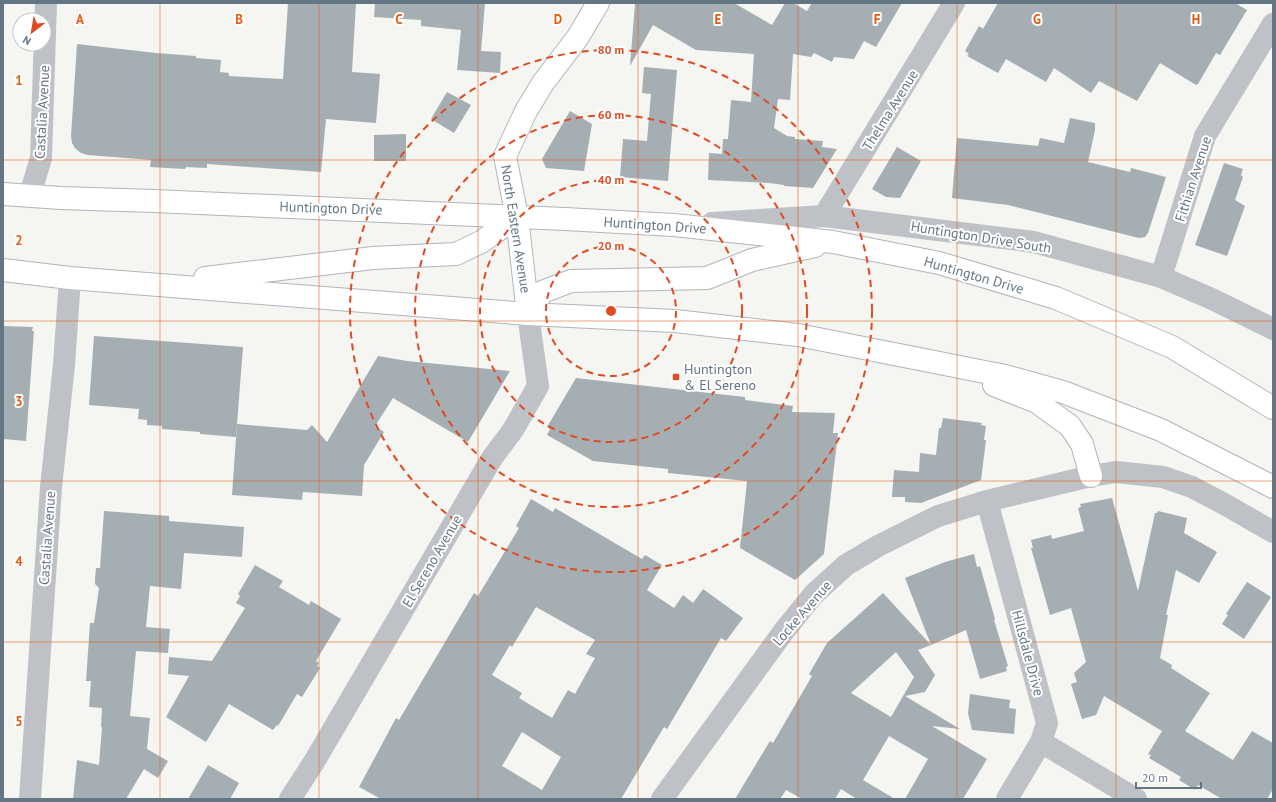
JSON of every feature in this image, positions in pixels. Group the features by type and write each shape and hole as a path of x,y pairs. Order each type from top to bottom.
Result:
{"main road":[{"name":"North Eastern Avenue","path":"528,314 517,216 504,156 530,106 544,83 578,37 598,3"},
{"name":"Huntington Drive","path":"3,194 61,198 517,216 674,225 833,242 939,263 1056,298 1172,347 1273,408"},
{"path":"156,284 373,258 456,254 481,242 517,216"},
{"path":"528,314 542,292 571,281 707,278 752,260 833,242"},
{"path":"3,270 70,278 528,314 674,321 798,335 1005,376 1063,392 1161,430 1273,486"},
{"path":"931,361 1037,402 1056,415 1070,426 1082,444 1092,476"}],"street":[{"name":"Castalia Avenue","path":"30,195 42,158 46,3"},
{"name":"Thelma Avenue","path":"824,216 954,3"},
{"name":"Fithian Avenue","path":"1161,277 1205,136 1273,24"},
{"name":"Huntington Drive South","path":"674,225 824,216 1034,242 1161,277 1212,299 1273,329"},
{"name":"Castalia Avenue","path":"30,799 51,487 64,365 70,278"},
{"name":"El Sereno Avenue","path":"290,799 314,762 492,458 513,430 538,386 528,314"},
{"name":"Locke Avenue","path":"662,799 784,631 814,594 846,565 878,546 938,516 987,501 1092,476 1116,472 1163,477 1192,488 1226,505 1273,532"},
{"name":"Hillsdale Drive","path":"987,501 1047,723 1041,742 1007,799"},
{"path":"1041,742 1136,799"}],"building":[{"path":"288,3 356,3 352,72 380,74 376,123 326,119 321,172 207,164 207,168 186,167 185,169 150,167 151,160 88,155 81,153 75,148 72,143 71,136 77,44 196,56 196,58 221,60 220,72 229,73 229,76 283,79"},
{"path":"375,3 485,3 481,51 501,52 500,73 457,70 461,30 421,26 421,20 374,17"},
{"path":"635,3 734,3 772,25 785,3 793,3 807,11 812,3 902,3 876,47 864,41 854,59 834,57 832,62 814,53 811,57 793,54 790,100 778,99 774,128 787,136 795,137 795,139 823,141 822,147 837,149 813,188 784,186 769,183 708,180 709,153 722,154 723,139 728,139 731,100 751,102 754,54 696,50 653,25 630,66"},
{"path":"998,3 1235,3 1247,10 1220,55 1216,53 1198,84 1196,85 1160,63 1137,101 1099,81 1091,93 1054,68 1046,82 1006,59 998,73 967,56 969,54 965,51 979,26 983,29"},
{"path":"644,67 677,70 668,181 620,177 623,139 647,141 651,94 642,93"},
{"path":"447,92 471,105 454,133 431,119"},
{"path":"570,111 592,124 584,171 546,168 542,159"},
{"path":"1070,118 1095,123 1095,130 1088,162 1130,172 1131,168 1166,177 1148,233 1145,237 1139,238 1008,205 952,198 957,138 1038,146 1040,138 1064,143"},
{"path":"406,134 406,161 374,161 374,135"},
{"path":"897,147 921,161 900,198 886,197 872,189"},
{"path":"1224,163 1243,169 1241,175 1243,177 1235,200 1245,206 1227,256 1195,245"},
{"path":"3,326 33,327 32,331 34,331 26,441 3,439"},
{"path":"94,336 243,347 236,437 162,429 162,426 147,425 147,420 138,419 139,409 89,405"},
{"path":"378,356 407,361 510,371 468,442 393,398 375,426 384,432 364,465 362,496 303,492 302,500 232,495 237,424 307,430 312,425 327,442"},
{"path":"576,378 745,397 745,400 793,406 792,412 835,413 833,433 838,433 824,554 795,580 740,548 747,481 668,473 668,469 593,461 547,435 550,429 547,427"},
{"path":"943,418 982,423 981,425 986,426 984,440 986,440 981,480 921,503 905,502 905,497 892,497 894,470 919,472 920,453 936,455 939,428 941,428"},
{"path":"1112,498 1138,591 1155,513 1158,511 1187,518 1184,533 1217,552 1199,583 1176,570 1166,615 1168,615 1160,658 1172,665 1171,668 1210,693 1185,731 1233,760 1252,731 1273,743 1273,789 1267,799 1222,799 1198,785 1195,790 1179,780 1181,777 1149,758 1151,755 1148,754 1162,731 1104,696 1096,715 1082,719 1071,684 1077,682 1074,673 1086,662 1071,608 1050,615 1031,548 1033,548 1031,540 1051,535 1052,539 1084,531 1078,508 1081,507 1080,504"},
{"path":"531,499 553,512 555,508 642,559 645,555 662,565 647,590 674,608 683,595 693,603 703,589 743,618 726,641 721,638 667,729 664,727 621,799 381,799 359,787 396,718 399,720 474,593 478,596 519,528 516,526","holes":["536,607 595,640 586,654 595,658 575,694 568,690 552,718 519,698 522,693 492,675 510,645 512,647","522,732 561,757 542,790 502,766"]},
{"path":"104,511 169,516 169,521 244,527 242,557 184,553 181,589 150,586 146,627 170,629 168,653 136,651 130,716 150,718 147,749 168,761 158,778 144,769 126,799 73,799 77,760 99,765 102,708 89,707 91,681 86,681 90,623 94,623 99,588 95,584 95,579 96,568 100,568"},
{"path":"974,554 977,567 980,566 1008,666 1006,667 1007,671 980,679 966,630 931,645 905,578 945,562"},
{"path":"255,565 283,581 279,587 309,605 311,601 341,619 316,661 319,663 317,666 320,668 302,697 297,694 278,726 277,725 273,730 229,704 206,742 166,717 189,676 168,674 169,657 212,661 245,608 236,603 240,596 238,594"},
{"path":"1247,582 1271,597 1244,639 1222,624 1228,615 1226,614"},
{"path":"883,593 931,645 918,650 935,675 925,692 905,696 960,729 932,726 987,759 963,799 905,799 928,759 889,736 863,780 895,799 857,799 841,789 835,799 802,799 786,790 780,799 735,799 770,741 773,743 812,676 809,674 827,643","holes":["896,652 914,677 891,717 851,693"]},
{"path":"970,694 1010,700 1009,708 1016,709 1014,734 972,730 968,713"},
{"path":"208,765 239,783 230,799 188,799"}],"place":[{"name":"Huntington & El Sereno","path":"676,377"}]}
